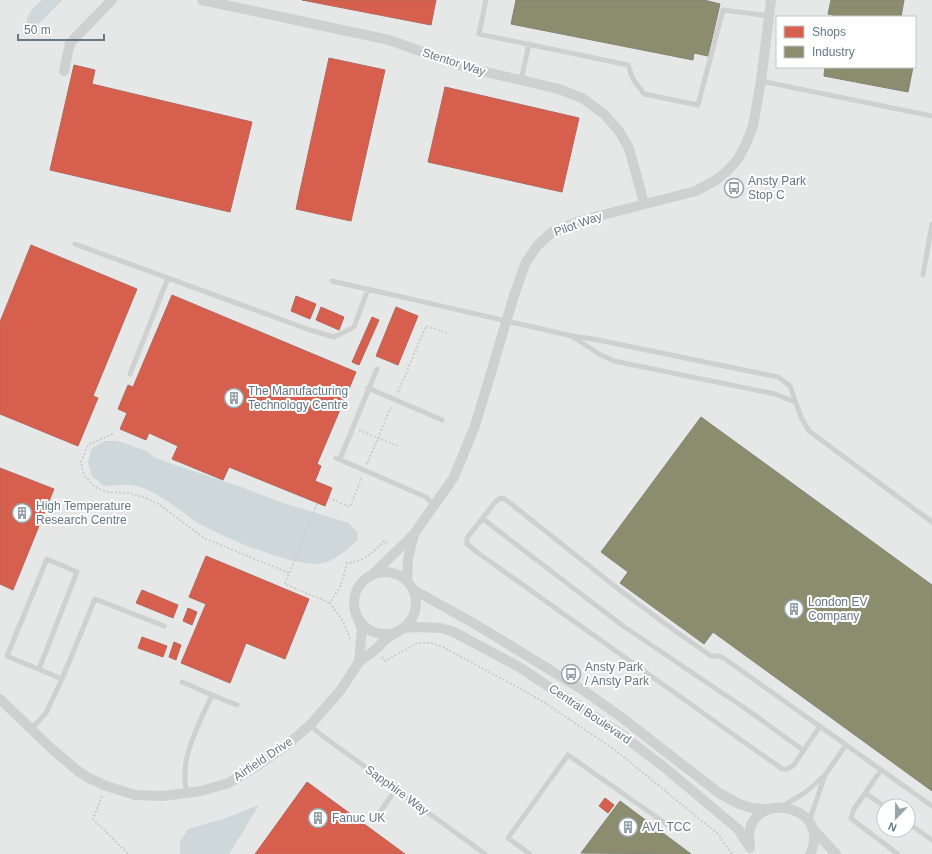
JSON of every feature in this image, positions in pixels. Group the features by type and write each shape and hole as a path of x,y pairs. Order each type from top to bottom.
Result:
{"street":[{"path":"64,71 70,43 112,0"},
{"name":"Stentor Way","path":"202,0 389,40 468,68 521,82 559,89 582,98 604,114 619,131 629,148 644,203"},
{"name":"Pilot Way","path":"371,576 414,534 454,477 475,426 508,321 515,292 526,262 538,245 552,232 583,220 644,203 696,191 716,180 738,159 746,144 752,126 761,81 771,0"},
{"name":"Pilot Way","path":"408,581 408,559 414,534"},
{"path":"380,572 389,572 399,575 408,581 414,590 416,608 413,617 401,630 389,634 378,633 361,623 356,615 354,605 358,588 363,581 371,576 380,572"},
{"name":"Central Boulevard","path":"414,590 475,624 583,690 621,717 719,793 739,804 752,808 767,809 782,807"},
{"name":"Airfield Drive","path":"356,615 362,628 359,662"},
{"name":"Central Boulevard","path":"401,630 418,627 440,628 454,632 519,667 622,735 664,767 738,829 751,851"},
{"name":"Airfield Drive","path":"0,699 78,771 106,786 135,794 162,796 201,791 229,782 288,744 310,724 340,691 359,662 375,650 386,639 401,630"},
{"path":"782,807 797,811 804,816 836,854"},
{"path":"751,851 748,840 751,825 756,818 767,809"},
{"path":"810,854 814,841 811,825"}],"lane":[{"path":"486,0 479,34 628,65 633,79 644,94 698,105 723,10 769,16"},
{"path":"521,82 529,44"},
{"path":"761,81 932,116"},
{"path":"923,275 932,224"},
{"path":"74,244 334,338 354,327 368,289"},
{"path":"130,374 168,278"},
{"path":"332,281 572,336 778,377 790,386 801,417 809,431 932,522"},
{"path":"572,336 599,354 614,361 775,394 795,402"},
{"path":"377,368 338,458 426,498 434,505"},
{"path":"368,388 442,420"},
{"path":"820,726 792,766 787,769 782,769 478,553 468,544 467,538 496,501 500,498 505,499 617,588 675,631 711,656 719,656 725,659 820,726 932,806"},
{"path":"483,519 623,626 746,709 803,750"},
{"path":"39,669 77,572 47,559 7,656 62,679"},
{"path":"31,728 46,713 62,679 95,599 164,626"},
{"path":"182,682 237,705"},
{"path":"187,793 185,783 186,757 212,695"},
{"name":"Sapphire Way","path":"310,724 320,734 485,854"},
{"path":"782,807 806,792 825,775 846,745"},
{"path":"530,854 508,838 568,755 672,828"},
{"path":"881,770 854,809 851,818 898,854"},
{"path":"811,825 825,775"},
{"path":"380,812 396,789"},
{"path":"865,793 876,801"},
{"path":"916,829 932,840"}],"path":[{"path":"329,498 350,507 426,326 447,333"},
{"path":"352,427 398,446"},
{"path":"113,434 88,445 81,462 84,476 95,487 108,492 130,493 146,498 160,505 204,538 289,573"},
{"path":"317,504 285,584 330,603 343,621 350,640 353,640"},
{"path":"330,603 341,585 347,563 354,562 371,554 384,541 389,548"},
{"path":"382,657 385,661 418,643 431,643 443,647 539,699 615,750 718,834 732,854"},
{"path":"106,786 93,819 128,854"}],"shaded area":[{"path":"0,0 932,0 932,854 0,854"},
{"path":"42,0 62,0 41,22 31,26 27,24 29,13"},
{"path":"105,441 118,441 144,450 156,458 172,464 244,488 280,502 349,523 358,533 357,541 335,558 327,562 316,564 282,558 263,552 226,537 198,523 167,501 146,489 130,485 104,486 92,476 88,462 92,448"},
{"path":"259,805 229,854 180,854 180,842 188,829 226,818"}],"building: Shops":[{"path":"302,0 436,0 431,25"},
{"path":"329,58 385,70 351,221 296,209"},
{"path":"74,65 95,70 92,84 252,122 230,212 50,170"},
{"path":"445,87 579,118 562,192 428,162"},
{"path":"31,245 137,289 93,396 98,398 78,446 0,414 0,322"},
{"name":"The Manufacturing Technology Centre","path":"172,295 356,372 317,464 321,466 315,481 332,488 325,506 229,467 223,480 172,459 178,446 149,433 146,440 120,429 127,413 118,409 128,385 133,387"},
{"path":"296,296 316,304 310,319 291,311"},
{"path":"321,307 344,317 339,330 316,320"},
{"path":"396,307 418,316 398,365 376,356"},
{"path":"372,317 379,320 359,365 352,362"},
{"name":"High Temperature Research Centre","path":"0,468 54,489 13,590 0,584"},
{"path":"206,556 309,599 285,659 246,643 230,683 181,663 206,604 189,597"},
{"path":"142,590 178,605 173,618 136,603"},
{"path":"188,608 197,612 192,625 183,621"},
{"path":"142,637 167,646 163,657 138,648"},
{"path":"174,642 181,645 176,660 169,657"},
{"name":"Fanuc UK","path":"307,782 405,854 255,854"},
{"path":"605,798 614,805 608,813 599,806"}],"building: Industry":[{"path":"516,0 704,0 720,4 708,56 694,53 693,60 511,24"},
{"path":"831,0 904,0 901,16 837,16 828,14"},
{"path":"825,68 913,68 908,92 824,76"},
{"name":"London EV Company","path":"701,417 932,585 932,791 713,632 704,644 620,583 628,572 601,552"},
{"name":"AVL TCC","path":"620,801 691,854 581,853"}],"place":[{"name":"Ansty Park Stop C","path":"734,188"},
{"name":"The Manufacturing Technology Centre","path":"234,398"},
{"name":"High Temperature Research Centre","path":"22,513"},
{"name":"London EV Company","path":"794,609"},
{"name":"Ansty Park / Ansty Park","path":"571,674"},
{"name":"Fanuc UK","path":"318,818"},
{"name":"AVL TCC","path":"628,827"}]}
